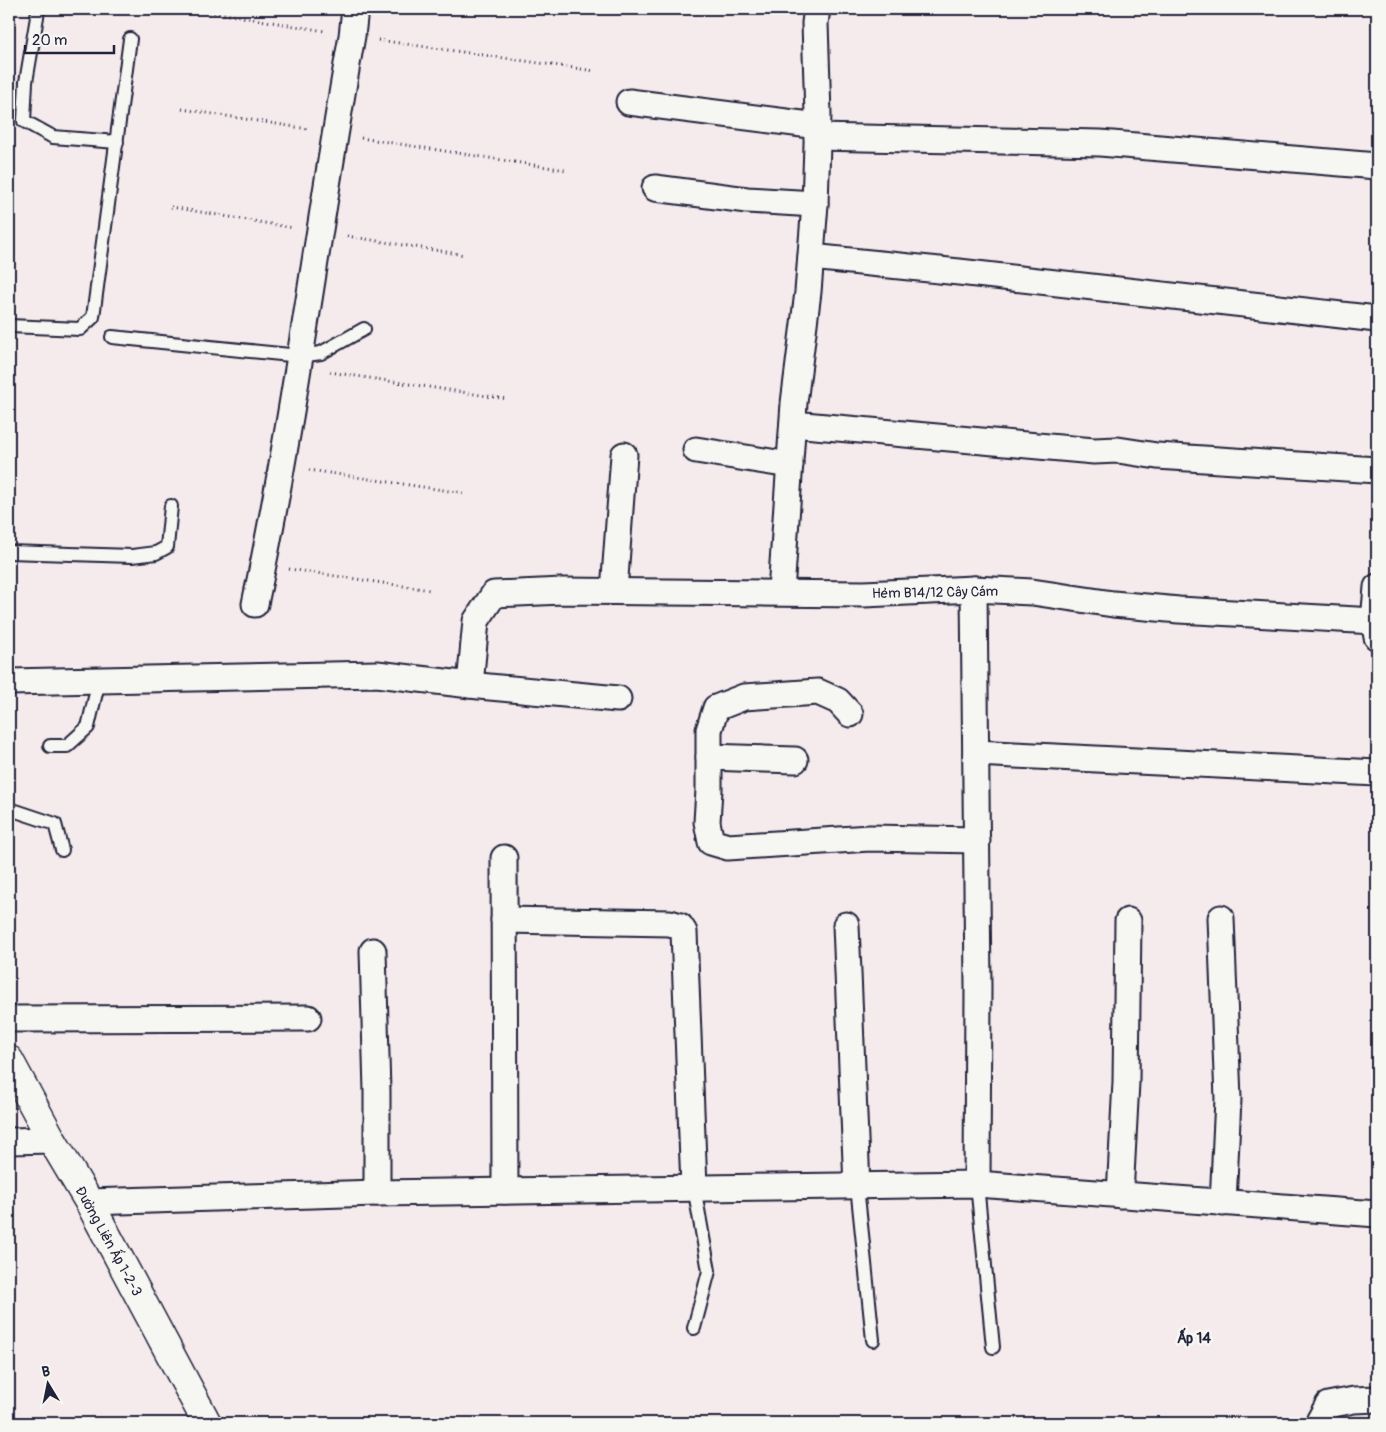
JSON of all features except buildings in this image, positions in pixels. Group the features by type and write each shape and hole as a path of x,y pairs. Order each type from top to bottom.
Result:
{"street":[{"path":"255,604 299,362 355,9"},
{"path":"781,592 793,424 815,204 818,132 815,23 818,9"},
{"path":"629,102 818,132 1100,143 1377,166"},
{"path":"654,188 747,200 815,204"},
{"path":"811,257 1377,319"},
{"path":"793,424 1094,451 1118,450 1157,456 1377,470"},
{"path":"696,450 790,465"},
{"path":"614,591 624,455"},
{"path":"1376,629 1377,587"},
{"path":"974,590 977,840 977,1184"},
{"name":"Hẻm B14/12 Cây Cám","path":"470,685 476,621 494,594 614,591 864,594 974,590 1032,592 1113,604 1376,629"},
{"path":"9,682 377,674 618,699"},
{"path":"850,714 838,701 818,692 744,697 716,708 709,730 710,757 707,822 711,842 728,847 870,838 977,840"},
{"path":"976,753 1377,773"},
{"path":"710,757 795,760"},
{"path":"504,858 504,1191"},
{"path":"1221,918 1228,1099 1223,1203"},
{"path":"504,920 670,923 680,926 684,932 694,1188"},
{"path":"1120,1195 1126,1082 1128,921"},
{"path":"846,925 857,1186"},
{"path":"373,951 377,1091 377,1193"},
{"path":"9,1019 308,1018"},
{"name":"Đường Liên Ấp 1-2-3","path":"9,1060 52,1140 89,1202 207,1423"},
{"path":"9,1141 52,1140"},
{"path":"89,1202 377,1193 977,1184 1377,1214"},
{"path":"1318,1423 1328,1405 1354,1400 1377,1399"}],"lane":[{"path":"38,11 26,82 24,121 53,137 117,142"},
{"path":"9,326 80,329 93,317 130,39"},
{"path":"112,337 299,362 321,353 364,329"},
{"path":"9,552 132,556 156,553 167,547 171,506"},
{"path":"50,746 67,746 88,727 99,680"},
{"path":"9,811 16,811 55,824 62,850"},
{"path":"977,1184 993,1347"},
{"path":"857,1186 873,1340"},
{"path":"694,1188 709,1272 694,1328"}],"path":[{"path":"194,9 352,36 595,72"},
{"path":"182,109 566,170"},
{"path":"171,207 465,255"},
{"path":"299,362 507,399"},
{"path":"281,466 462,492"},
{"path":"263,566 430,590"}],"district":[{"name":"Ấp 14","path":"1194,1338"}]}
